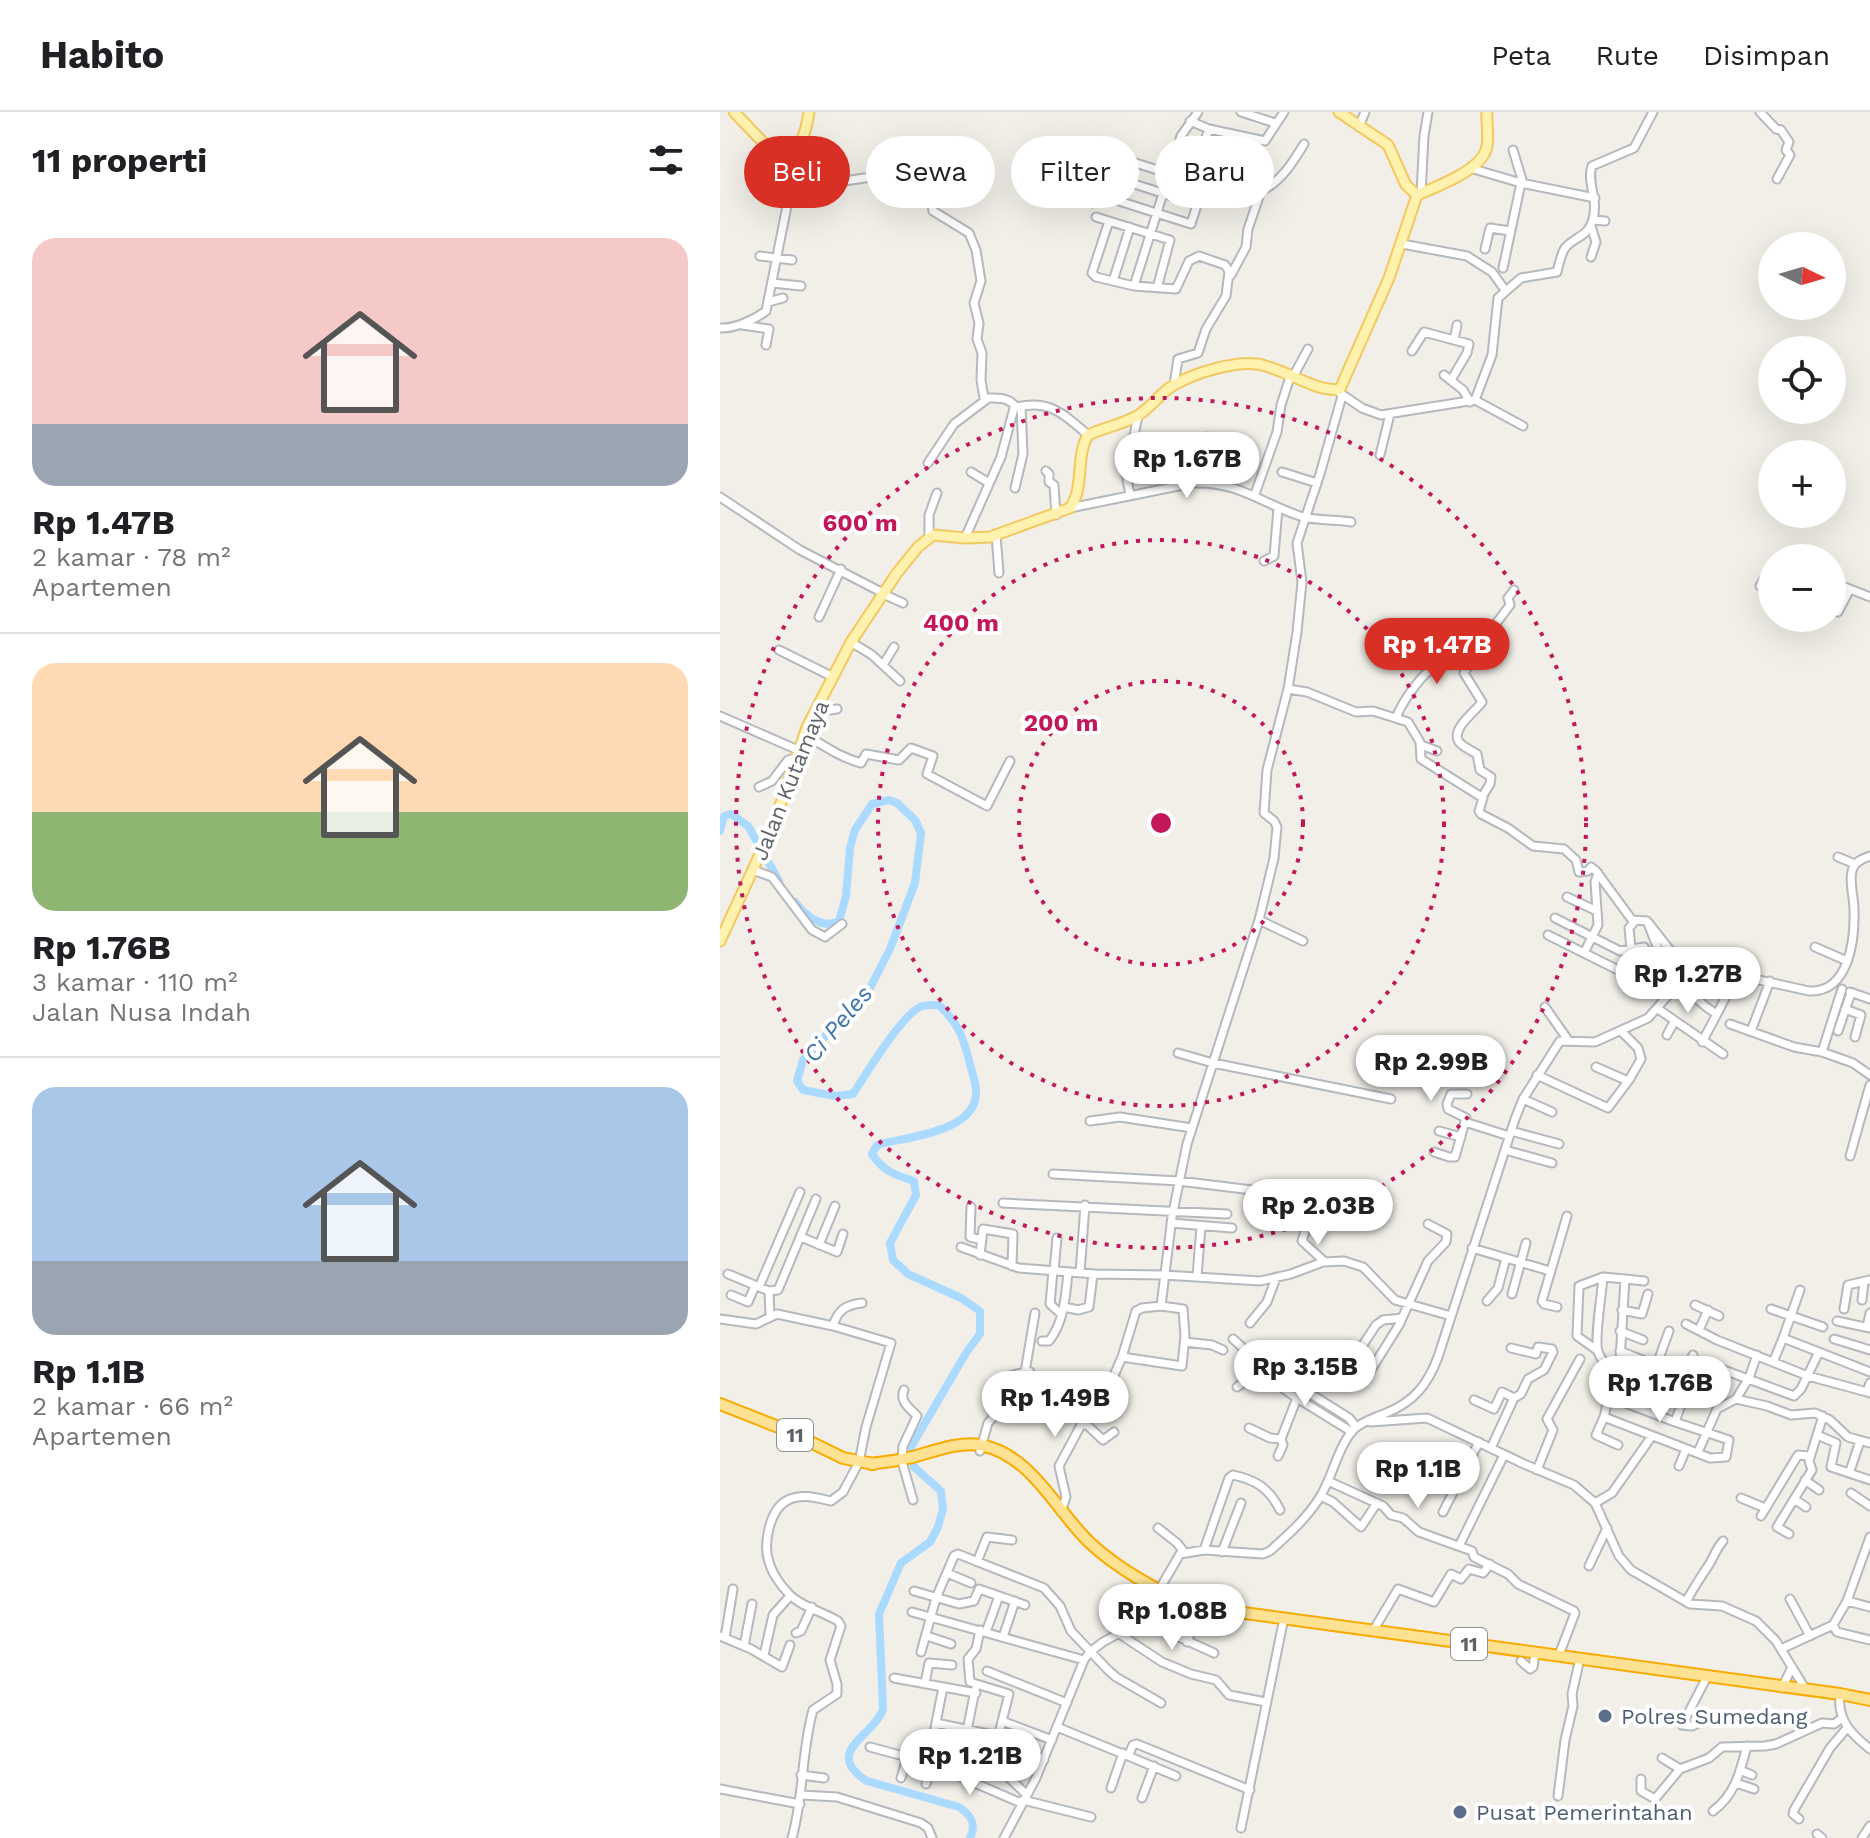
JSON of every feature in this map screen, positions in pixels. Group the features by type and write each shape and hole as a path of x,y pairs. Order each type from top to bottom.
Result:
{"highway":[{"name":"11","path":"720,1404 786,1430 843,1458 859,1462 904,1462 964,1445 1011,1457 1037,1481 1096,1549 1174,1599 1200,1607 1870,1700"},
{"name":"11","path":"1839,1697 1870,1708"}],"main road":[{"path":"734,112 756,136"},
{"path":"803,136 809,112"},
{"path":"1339,112 1388,145 1406,185 1419,194"},
{"path":"929,536 943,534 965,538 996,535 1070,508 1075,500 1081,452 1088,435 1138,416 1174,385 1237,363 1266,366 1340,393 1402,244 1419,194 1470,168 1482,158 1488,147 1487,112"},
{"name":"Jalan Kutamaya","path":"720,941 785,796 804,734 851,642 883,594 929,536"}],"street":[{"path":"1181,136 1198,112"},
{"path":"1241,112 1275,123"},
{"path":"1190,121 1209,129 1265,141 1284,112"},
{"path":"1359,127 1365,112"},
{"path":"1419,194 1428,112"},
{"path":"1591,257 1596,242 1592,223 1595,198 1590,177 1592,166 1634,148 1653,112"},
{"path":"1760,112 1776,129 1781,130 1789,142 1786,150 1790,155 1777,179"},
{"path":"1207,136 1209,129"},
{"path":"1174,385 1178,359 1198,353 1206,329 1226,296 1231,275 1246,247 1248,229 1261,191 1270,187 1288,168 1304,144"},
{"path":"1503,268 1522,183 1513,150"},
{"path":"1470,168 1522,183 1595,198"},
{"path":"850,181 914,173 927,184 933,211 969,233 981,276 981,286 974,304 979,323 977,342 982,353 981,380 984,398 987,399"},
{"path":"1139,207 1191,224 1196,208"},
{"path":"742,325 747,319 765,313 787,208"},
{"path":"1134,286 1159,208"},
{"path":"1096,217 1170,241 1157,288"},
{"path":"1109,221 1092,274 1134,286 1177,289 1189,261 1203,256 1225,265 1231,275"},
{"path":"1592,223 1605,221"},
{"path":"1472,401 1492,355 1496,301 1505,290 1524,277 1556,272 1567,246 1586,234 1592,223"},
{"path":"1113,281 1130,227"},
{"path":"1485,249 1490,228 1510,231"},
{"path":"1402,244 1467,256 1492,272 1505,290"},
{"path":"760,256 792,260"},
{"path":"772,283 801,286"},
{"path":"768,302 783,298"},
{"path":"720,328 742,325 769,329 766,345"},
{"path":"1454,340 1457,325"},
{"path":"1412,351 1424,332 1468,344 1470,347 1448,378 1472,401 1523,426"},
{"path":"1255,494 1277,432 1281,405 1292,375 1308,349"},
{"path":"1161,1306 1173,1211 1192,1128 1259,920 1274,858 1277,827 1264,813 1263,800 1267,770 1288,689 1302,591 1297,543 1317,483 1340,393 1377,415 1472,401"},
{"path":"928,463 954,424 987,399 1000,397 1018,407 1056,409 1088,435"},
{"path":"965,538 1001,457 1012,412 1018,407"},
{"path":"1015,488 1023,454 1018,407"},
{"path":"1380,455 1390,414"},
{"path":"1130,495 1126,474 1138,416"},
{"path":"1205,482 1211,453 1207,437"},
{"path":"1129,455 1146,456 1149,462 1160,463"},
{"path":"1046,471 1049,482 1055,486 1056,515"},
{"path":"971,472 989,483"},
{"path":"1282,472 1317,483"},
{"path":"1070,508 1205,482 1255,494 1278,508 1305,518 1351,522"},
{"path":"929,536 929,515 937,493"},
{"path":"720,497 800,550 903,603"},
{"path":"1264,561 1274,556 1278,508"},
{"path":"996,535 999,573"},
{"path":"819,617 841,569"},
{"path":"1846,587 1870,597"},
{"path":"1846,597 1850,589"},
{"path":"1482,797 1491,777 1480,770 1479,758 1459,742 1458,733 1482,702 1464,673 1510,605 1508,598 1514,590"},
{"path":"1396,718 1406,696 1432,666 1444,663 1449,646 1444,640 1448,634 1457,631 1478,650"},
{"path":"851,642 900,681"},
{"path":"883,665 894,647"},
{"path":"779,650 833,677"},
{"path":"1288,689 1307,692 1356,712 1374,711 1412,726 1421,745 1421,759 1482,797 1481,814 1533,846 1564,849 1576,860 1580,873 1591,867 1688,973"},
{"path":"815,712 837,709"},
{"path":"720,716 797,754"},
{"path":"804,734 823,743 835,754 861,763 866,754 899,760 911,748 933,756 927,774 987,806 1010,761"},
{"path":"1421,745 1437,751"},
{"path":"759,787 772,781 788,760 797,754"},
{"path":"1004,1838 1044,1760 1090,1652 1153,1615 1159,1590 1175,1561 1184,1552 1204,1550 1263,1554 1270,1551 1307,1516 1321,1496 1354,1430 1399,1408 1419,1393 1431,1376 1523,1099 1560,1041 1595,1042 1622,1032 1648,1018 1699,963 1712,960 1738,973 1809,991 1817,992 1832,986 1837,982 1853,942 1852,872 1855,864 1870,856"},
{"path":"1838,857 1855,864"},
{"path":"753,870 772,877 812,930 825,937 842,924"},
{"path":"1584,953 1598,925 1595,882 1598,873"},
{"path":"1567,897 1597,911"},
{"path":"1548,935 1619,971 1650,964 1644,947 1621,951 1555,918"},
{"path":"1259,920 1303,941"},
{"path":"1631,949 1629,928 1640,921"},
{"path":"1640,921 1666,969"},
{"path":"1815,947 1847,961"},
{"path":"1702,1042 1738,973"},
{"path":"1751,1031 1770,981"},
{"path":"1680,984 1692,993 1702,1007 1717,1014"},
{"path":"1832,986 1870,999"},
{"path":"1822,1052 1842,989"},
{"path":"1838,1031 1851,993"},
{"path":"1545,1007 1568,1040"},
{"path":"1658,1009 1723,1054"},
{"path":"1845,1009 1861,1015 1855,1037"},
{"path":"1667,1035 1674,1022"},
{"path":"1730,1024 1794,1047 1822,1052 1853,1063 1870,1075"},
{"path":"1537,1075 1608,1108 1641,1059 1638,1048 1622,1032"},
{"path":"1178,1053 1391,1099"},
{"path":"1596,1067 1628,1081"},
{"path":"1850,1156 1870,1085"},
{"path":"1434,1152 1454,1158 1465,1115 1451,1110 1447,1104 1449,1094 1467,1094"},
{"path":"1523,1099 1552,1112"},
{"path":"1090,1121 1120,1117 1192,1128"},
{"path":"1465,1122 1559,1144"},
{"path":"1439,1131 1461,1137"},
{"path":"1505,1150 1552,1163"},
{"path":"1053,1174 1179,1181 1260,1191"},
{"path":"731,1295 748,1302 800,1192"},
{"path":"728,1274 769,1291 778,1290 816,1199"},
{"path":"1003,1203 1227,1214"},
{"path":"1080,1273 1085,1205"},
{"path":"819,1245 835,1206"},
{"path":"971,1207 970,1237 982,1240"},
{"path":"1557,1307 1542,1301 1567,1216"},
{"path":"1171,1223 1232,1228"},
{"path":"1366,1378 1402,1318 1428,1261 1447,1237 1428,1224"},
{"path":"1197,1276 1201,1227"},
{"path":"1306,1228 1302,1241 1325,1262"},
{"path":"980,1255 984,1229 1014,1234 1012,1266"},
{"path":"801,1237 837,1252 843,1234"},
{"path":"1057,1238 1050,1304 1062,1311 1089,1307 1093,1274"},
{"path":"1512,1294 1526,1243"},
{"path":"961,1247 1012,1266 1054,1271 1260,1281 1325,1262 1344,1261 1363,1267 1395,1300 1451,1316"},
{"path":"1472,1248 1550,1271"},
{"path":"1487,1301 1498,1288 1506,1258"},
{"path":"1042,1341 1051,1339 1062,1311 1068,1272"},
{"path":"1537,1470 1553,1430 1547,1419 1590,1354 1603,1277"},
{"path":"1644,1281 1603,1277 1582,1284 1579,1288 1577,1336 1590,1354 1614,1373 1682,1404 1675,1422"},
{"path":"1250,1323 1267,1302 1276,1278"},
{"path":"1618,1445 1596,1435 1619,1362 1625,1279"},
{"path":"1844,1309 1848,1285 1867,1281 1862,1300"},
{"path":"1774,1360 1800,1290"},
{"path":"769,1291 770,1316"},
{"path":"1622,1310 1642,1314 1648,1294"},
{"path":"833,1326 837,1314 844,1307 862,1303"},
{"path":"1695,1305 1719,1316"},
{"path":"981,1448 994,1414 1004,1411 1025,1413 1062,1399 1100,1405 1122,1357 1136,1311 1161,1306 1183,1308 1185,1342 1183,1363 1179,1368 1122,1357"},
{"path":"1771,1309 1823,1327"},
{"path":"1699,1330 1708,1310"},
{"path":"1004,1411 1008,1378 1024,1374 1026,1370 1035,1313"},
{"path":"1837,1321 1868,1327 1870,1313"},
{"path":"720,1319 756,1324 777,1314 891,1343 859,1462 843,1492 835,1500 801,1497 787,1500 777,1510 767,1539 771,1569 790,1596 840,1623 830,1660 838,1690 833,1698 813,1710 792,1838"},
{"path":"1343,1375 1376,1325 1383,1320 1402,1318"},
{"path":"1686,1324 1808,1376 1869,1389"},
{"path":"1620,1331 1643,1340"},
{"path":"1656,1367 1669,1331"},
{"path":"1783,1338 1870,1372"},
{"path":"1233,1339 1251,1357 1252,1371 1247,1380 1237,1387"},
{"path":"1834,1339 1870,1350"},
{"path":"1185,1342 1212,1345 1223,1350"},
{"path":"1491,1448 1514,1398 1522,1393 1528,1379 1544,1370 1553,1352 1552,1349 1538,1347 1536,1354 1511,1348"},
{"path":"1620,1351 1681,1375"},
{"path":"1280,1353 1316,1375 1317,1381 1311,1393"},
{"path":"1705,1363 1794,1396 1818,1354"},
{"path":"1671,1397 1693,1355"},
{"path":"1698,1452 1719,1407 1736,1399 1749,1378 1757,1355"},
{"path":"1271,1369 1349,1418 1354,1430"},
{"path":"1025,1413 1030,1380 1030,1372 1026,1370"},
{"path":"1247,1380 1256,1384 1264,1377 1268,1378 1354,1430"},
{"path":"904,1390 904,1403 917,1416 903,1446 913,1500"},
{"path":"1474,1400 1494,1409 1502,1392 1514,1398"},
{"path":"1604,1417 1710,1458 1723,1458 1727,1454 1729,1440 1610,1397"},
{"path":"1278,1456 1283,1445 1281,1439 1297,1398"},
{"path":"1736,1399 1791,1415 1809,1413 1823,1416 1848,1437 1870,1443"},
{"path":"1789,1534 1777,1527 1812,1470 1810,1456 1823,1416"},
{"path":"1369,1420 1427,1418 1574,1485 1595,1503 1624,1563 1686,1602 1722,1606 1756,1621 1812,1691"},
{"path":"1061,1512 1066,1497 1059,1466 1081,1425 1087,1425 1103,1440 1114,1432"},
{"path":"1249,1428 1270,1438 1281,1439"},
{"path":"1817,1435 1836,1443 1831,1467 1870,1480"},
{"path":"1595,1503 1612,1493 1652,1436"},
{"path":"1850,1471 1860,1441"},
{"path":"1443,1512 1479,1442"},
{"path":"1679,1466 1686,1449"},
{"path":"1459,1546 1504,1455"},
{"path":"1741,1498 1763,1512 1798,1455 1810,1456"},
{"path":"1204,1550 1231,1476 1241,1476 1261,1485 1271,1492 1280,1510"},
{"path":"1805,1480 1819,1490"},
{"path":"1328,1481 1377,1503 1391,1515 1406,1519 1419,1532 1472,1551 1474,1557 1461,1579 1449,1576 1434,1602 1398,1589 1373,1631"},
{"path":"1762,1491 1772,1497"},
{"path":"1851,1493 1870,1506"},
{"path":"1321,1496 1333,1502 1361,1527 1377,1503"},
{"path":"1794,1499 1806,1507"},
{"path":"1222,1552 1241,1503"},
{"path":"1783,1516 1794,1522"},
{"path":"1158,1528 1184,1552"},
{"path":"1589,1566 1607,1528"},
{"path":"977,1562 987,1537 1012,1540"},
{"path":"1781,1649 1833,1625 1847,1601 1870,1537"},
{"path":"1686,1602 1696,1582 1706,1571 1713,1552 1723,1541"},
{"path":"921,1652 936,1598 955,1554 1044,1588 1060,1606 1071,1631 1090,1652 1116,1677 1161,1703"},
{"path":"1474,1557 1508,1574 1518,1584 1575,1612 1559,1655"},
{"path":"1469,1569 1483,1573 1490,1564"},
{"path":"1861,1567 1870,1569"},
{"path":"947,1573 971,1583"},
{"path":"733,1589 725,1612 722,1637 784,1667 790,1645"},
{"path":"914,1591 965,1604 974,1601 979,1589 1025,1605"},
{"path":"1693,1592 1703,1597 1702,1606"},
{"path":"764,1655 773,1615 790,1596"},
{"path":"954,1774 969,1731 974,1688 968,1659 977,1647 999,1596"},
{"path":"1790,1599 1810,1636"},
{"path":"1003,1637 1015,1601"},
{"path":"1847,1601 1870,1607"},
{"path":"744,1646 752,1604"},
{"path":"796,1633 801,1631 812,1607"},
{"path":"1187,1642 1200,1607"},
{"path":"912,1612 1084,1660"},
{"path":"1241,1828 1284,1618"},
{"path":"1144,1621 1214,1653"},
{"path":"1833,1625 1837,1632 1870,1640"},
{"path":"1118,1633 1162,1662 1216,1680 1229,1695 1266,1702"},
{"path":"927,1636 951,1644"},
{"path":"1037,1647 1041,1636"},
{"path":"1521,1661 1530,1669 1535,1653"},
{"path":"1558,1796 1580,1658"},
{"path":"925,1683 929,1663 952,1665"},
{"path":"1782,1688 1792,1667"},
{"path":"987,1671 1067,1703"},
{"path":"1707,1677 1682,1725 1692,1726 1711,1717"},
{"path":"894,1678 943,1687 1009,1693 998,1737"},
{"path":"926,1784 943,1687"},
{"path":"1839,1697 1847,1728 1870,1749"},
{"path":"1641,1779 1641,1791 1655,1799 1680,1769 1709,1758 1722,1747 1776,1744 1807,1728 1826,1722 1834,1724 1842,1718"},
{"path":"1002,1721 1052,1740"},
{"path":"936,1723 998,1737 1044,1760"},
{"path":"1057,1727 1176,1776"},
{"path":"1799,1819 1794,1815 1794,1810 1830,1748 1847,1728"},
{"path":"901,1778 915,1737 1002,1771 1023,1799"},
{"path":"1111,1788 1126,1754 1137,1744 1250,1790"},
{"path":"1713,1811 1722,1804 1736,1783 1747,1746"},
{"path":"870,1747 907,1757"},
{"path":"1662,1758 1680,1769"},
{"path":"1142,1798 1154,1766"},
{"path":"928,1768 1091,1817"},
{"path":"1740,1770 1752,1775"},
{"path":"801,1775 824,1778"},
{"path":"1736,1783 1754,1789"},
{"path":"720,1789 800,1800 837,1797 921,1823 928,1828 932,1838"},
{"path":"1862,1838 1870,1826"}],"waterway":[{"name":"Ci Peles","path":"795,902 820,922 839,921 846,896 850,848 855,830 872,804 889,800 897,803 915,820 921,833 915,883 890,949 870,988 803,1060 797,1081 803,1090 835,1096 853,1094 903,1022 924,1005 939,1005 956,1025 975,1083 976,1095 972,1108 963,1118 936,1131 877,1145 872,1154 890,1172 914,1181 916,1195 890,1243 893,1260 908,1274 961,1298 980,1311 980,1334 911,1447 914,1467 941,1491 943,1509 930,1542 901,1563 879,1614 883,1709 855,1744 849,1761 854,1771 867,1781 959,1807 972,1820 970,1838"},
{"name":"Ci Peles","path":"720,831 724,816 731,814 748,826 779,881"}],"place":[{"name":"Polres Sumedang","path":"1605,1716"},
{"name":"Pusat Pemerintahan","path":"1460,1812"}]}
